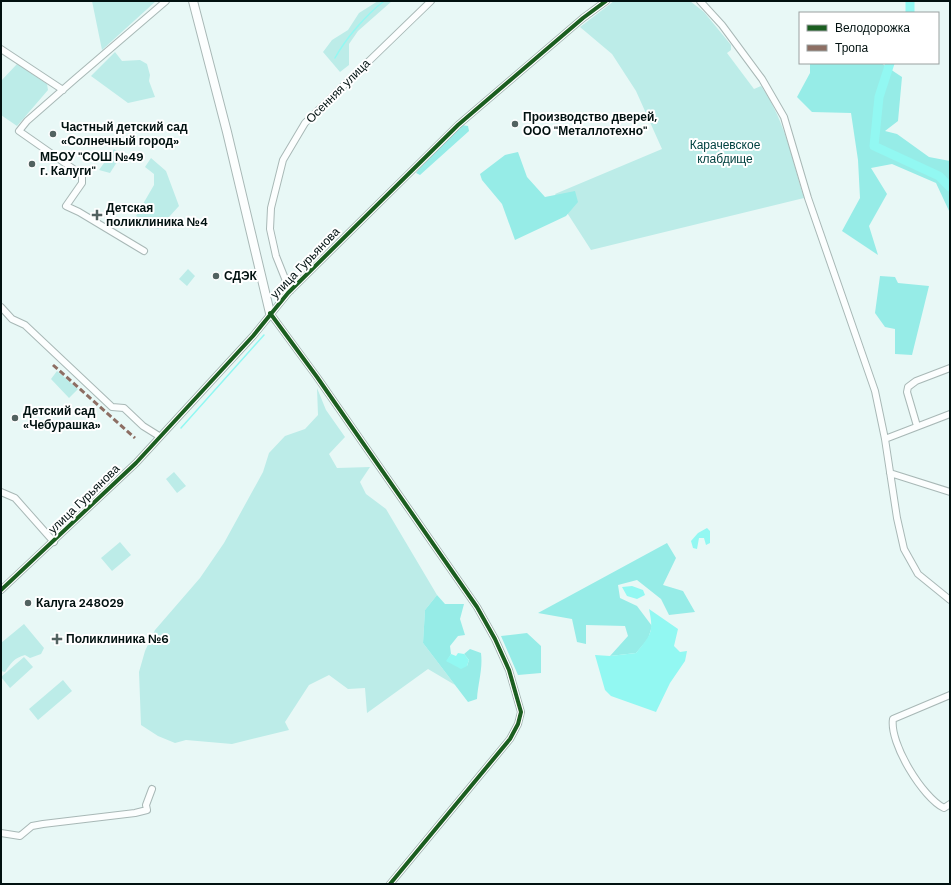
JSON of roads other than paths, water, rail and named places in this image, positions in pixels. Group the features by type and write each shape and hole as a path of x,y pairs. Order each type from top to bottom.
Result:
{"main road":[{"path":"193,1 227,132 270,313"}],"street":[{"path":"144,251 79,212 66,206 82,183 82,175 19,131 27,121 166,1"},
{"name":"Осенняя улица","path":"290,291 276,256 270,229 270,208 283,160 305,123 431,1"},
{"name":"улица Гурьянова","path":"1,590 110,489 254,336 270,313 290,291 458,125 583,18 606,1"},
{"path":"700,1 722,25 762,79 784,117 808,198 875,391 885,439 900,534 910,562 918,574 950,600"},
{"path":"1,50 63,90"},
{"path":"1,307 12,319 25,325 112,407 124,408 143,426 159,436"},
{"path":"270,313 313,371 477,607 509,670 521,712 518,724 510,739 390,884"},
{"path":"917,426 907,392 908,387 916,381 950,368"},
{"path":"885,439 950,414"},
{"path":"890,473 950,492"},
{"path":"1,492 15,498 54,542"},
{"path":"950,695 893,719 892,727 902,759 935,804 944,808 950,804"},
{"path":"1,833 20,836 32,826 135,813 147,810 146,805 152,789"}],"waterway":[{"path":"335,58 357,27 384,1"},
{"path":"910,1 910,12"},
{"path":"890,64 879,97 874,146 939,176 950,187"},
{"path":"181,428 264,335"}],"place":[{"name":"Производство дверей, ООО \"Металлотехно\"","path":"515,124"},
{"name":"Частный детский сад «Солнечный город»","path":"53,134"},
{"name":"МБОУ \"СОШ №49 г. Калуги\"","path":"32,164"},
{"name":"Детская поликлиника №4","path":"97,215"},
{"name":"СДЭК","path":"216,276"},
{"name":"Детский сад «Чебурашка»","path":"15,418"},
{"name":"Калуга 248029","path":"28,603"},
{"name":"Поликлиника №6","path":"57,639"}],"park label":[{"name":"Карачевское клабдище","path":"725,152"}]}
